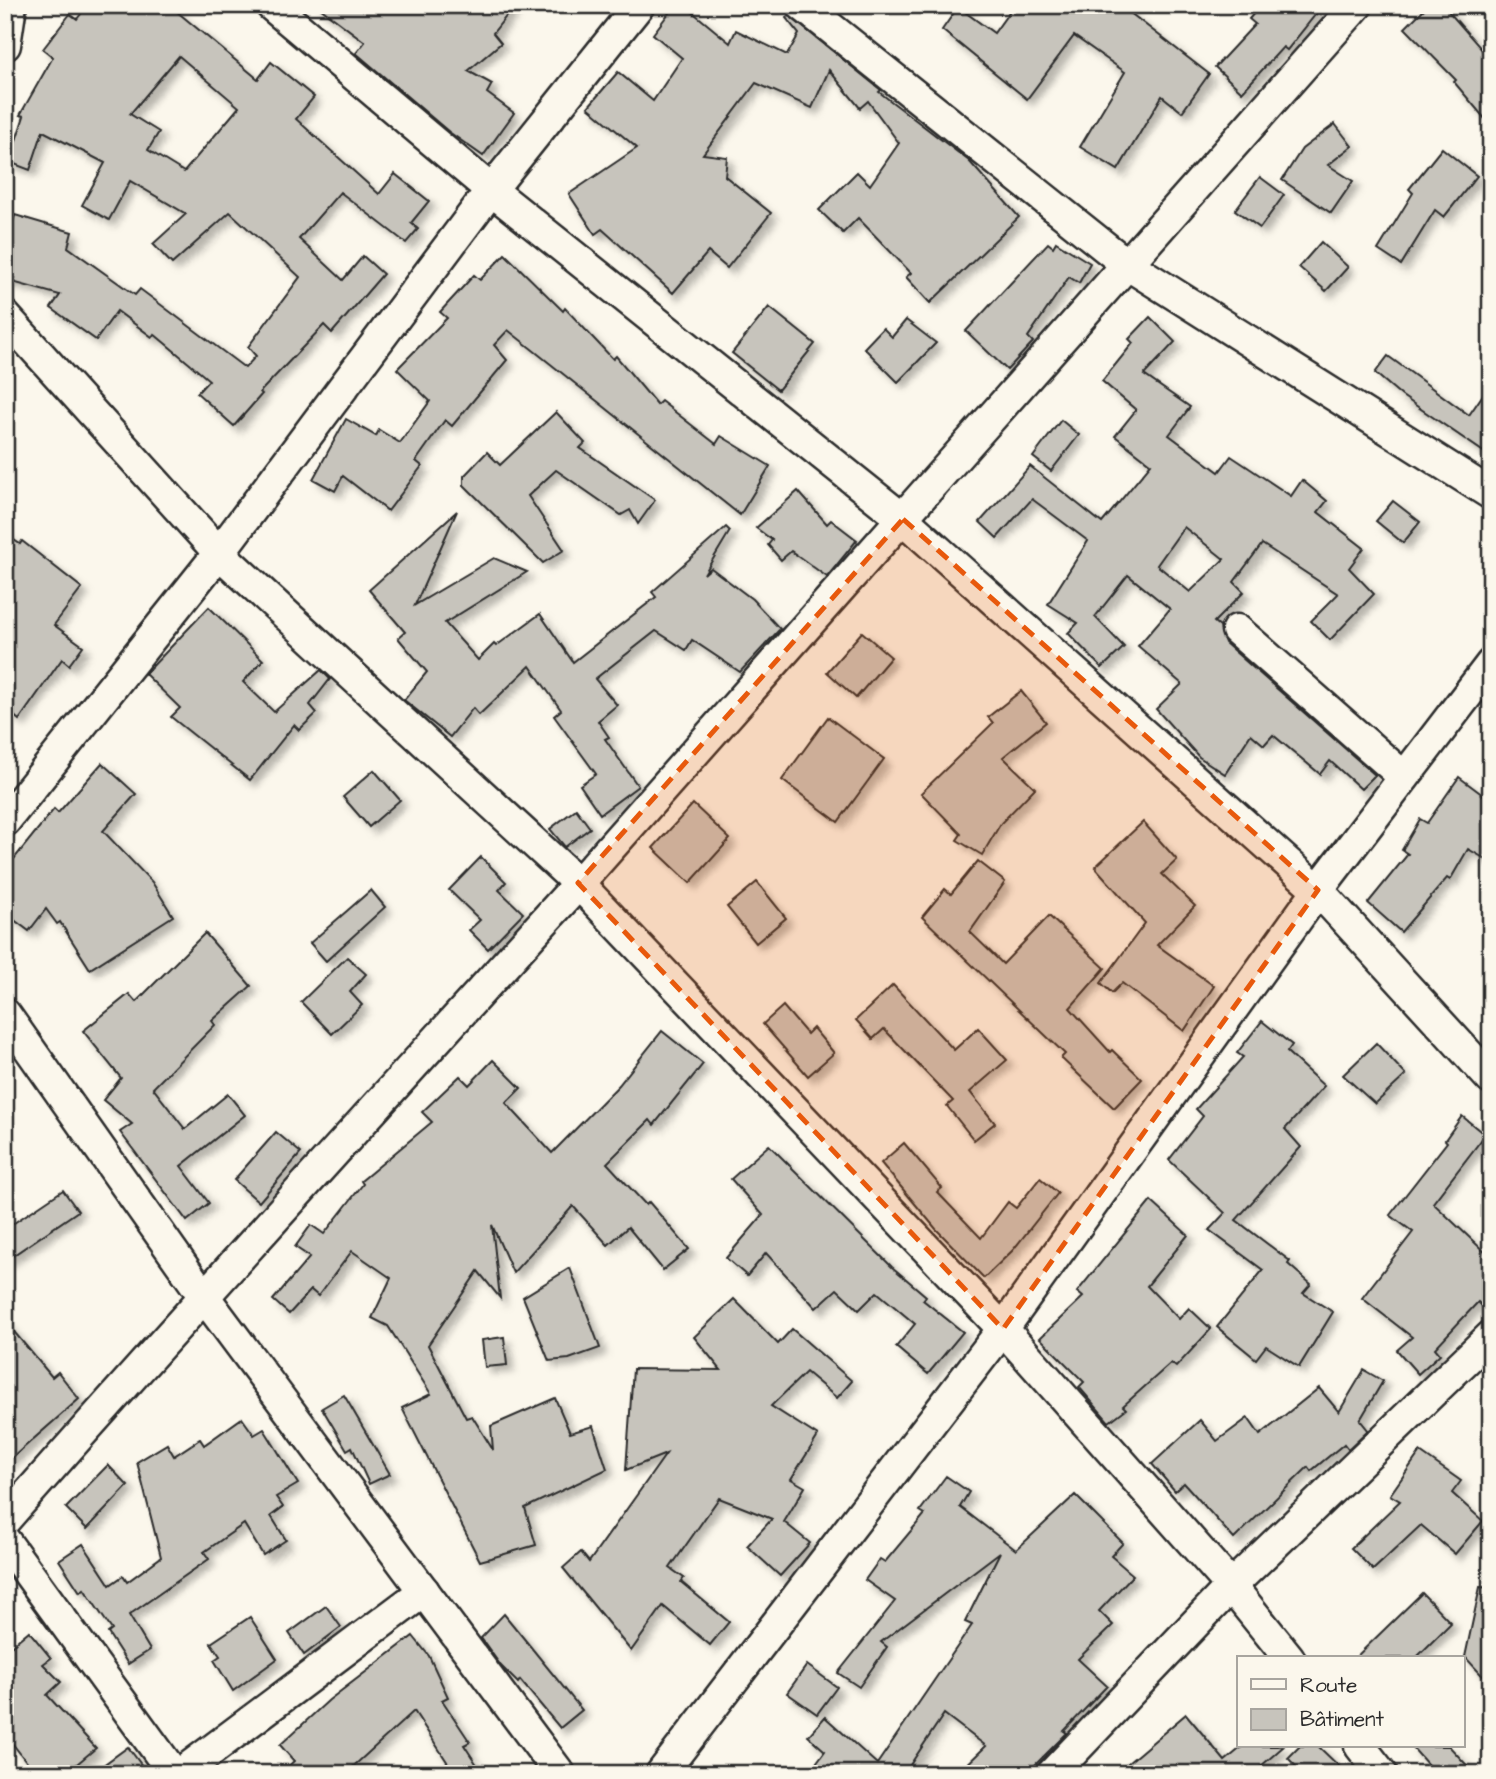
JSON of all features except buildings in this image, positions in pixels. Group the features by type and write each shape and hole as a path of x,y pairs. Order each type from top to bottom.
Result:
{"street":[{"path":"5,45 11,5"},
{"path":"271,5 491,190 903,519 1318,890 1491,1079"},
{"path":"5,821 219,554 491,190 639,5"},
{"path":"802,5 1125,263 1491,494"},
{"path":"5,1520 203,1295 578,883 903,519 1125,263 1357,5"},
{"path":"5,316 219,554 578,883 1003,1329 1231,1586 1287,1656"},
{"path":"1237,630 1404,777"},
{"path":"662,1774 1003,1329 1318,890 1491,664"},
{"path":"5,1014 203,1295 560,1774"},
{"path":"1052,1774 1231,1586 1491,1336"},
{"path":"5,1541 174,1774"},
{"path":"180,1774 424,1591"},
{"path":"1362,1748 1382,1774"}],"highlighted area":[{"path":"903,519 1318,890 1003,1329 578,883"}]}
